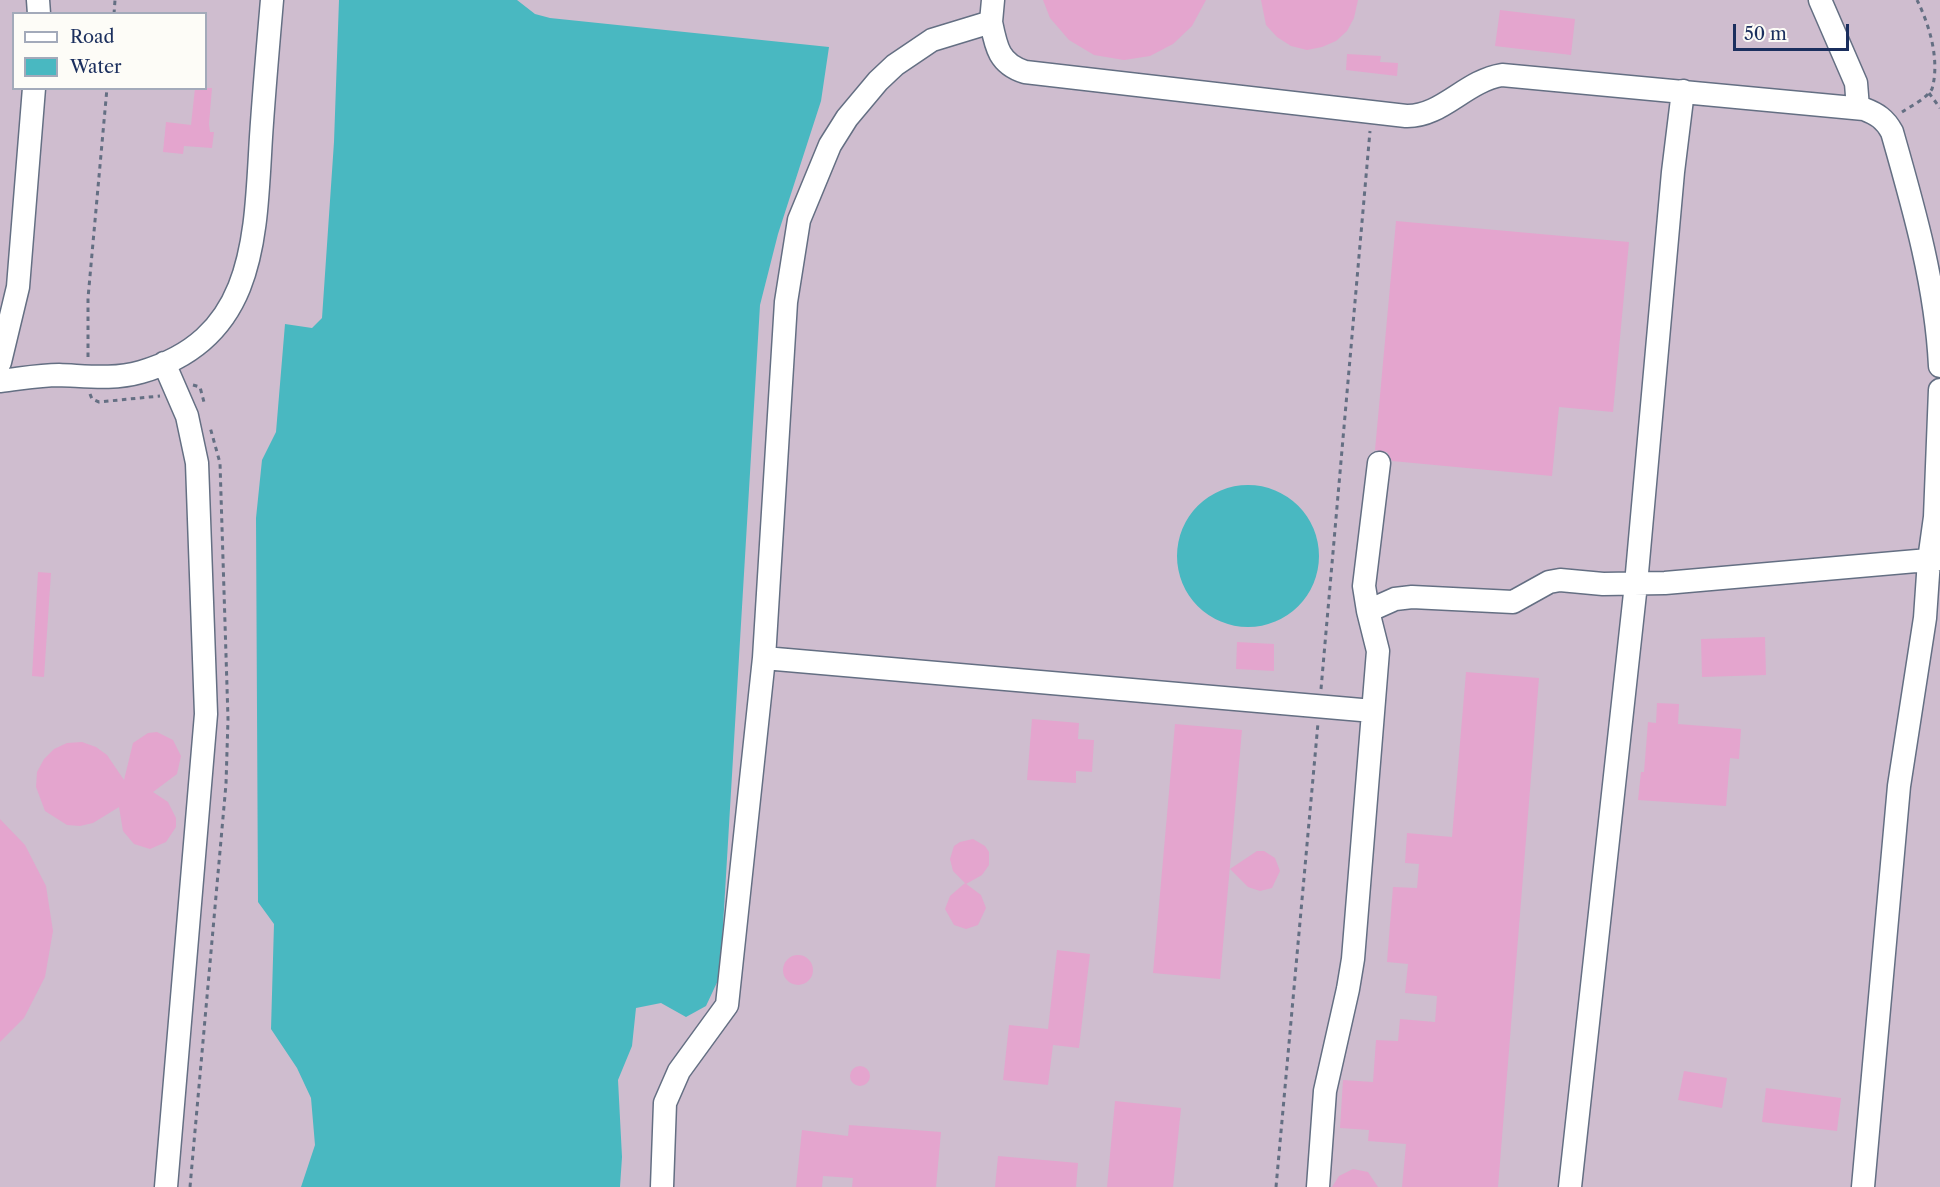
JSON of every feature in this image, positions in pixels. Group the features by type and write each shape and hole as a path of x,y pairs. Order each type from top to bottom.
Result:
{"street":[{"path":"0,381 44,376 124,376 164,363 189,349 209,333 232,304 246,274 257,206 272,0"},
{"path":"1820,0 1856,83 1858,108"},
{"path":"662,1187 665,1103 679,1071 727,1005 764,658 786,302 799,220 830,145 847,118 878,81 895,65 932,40 992,11 996,45 1005,62 1025,72 1421,116 1471,84 1487,77 1502,75 1858,108 1876,114 1887,122 1919,226 1937,317 1940,366"},
{"path":"0,362 18,287 34,90"},
{"path":"1570,1187 1636,584 1673,172 1683,91"},
{"path":"164,363 187,416 197,463 206,714 166,1187"},
{"path":"1863,1187 1899,786 1934,560 1940,390"},
{"path":"1318,1187 1325,1091 1353,959 1378,651 1364,586 1379,463"},
{"path":"1368,610 1395,599 1412,597 1513,602 1549,582 1560,580 1636,584 1934,560"},
{"path":"764,658 1373,711"}],"path":[{"path":"1887,122 1929,93 1938,73 1939,54 1930,27 1917,0"},
{"path":"107,90 88,298 88,377 92,399 99,402 163,396 189,384 200,387 205,408"},
{"path":"1929,93 1940,108"},
{"path":"1276,1187 1372,112"},
{"path":"190,1187 219,879 228,719 220,463 208,419"}],"shaded area":[{"path":"0,0 1940,0 1940,1187 0,1187"}],"water":[{"path":"339,0 517,0 535,14 550,18 829,47 821,101 778,234 760,305 720,976 706,1006 686,1017 661,1003 636,1008 632,1046 618,1080 622,1157 620,1187 301,1187 315,1145 311,1098 297,1068 271,1029 274,924 258,902 256,518 262,460 276,432 285,324 312,328 322,318 334,142"},
{"path":"1248,485 1275,490 1298,506 1314,529 1319,556 1314,583 1298,606 1275,622 1248,627 1221,622 1198,606 1182,583 1177,556 1182,529 1198,506 1221,490"}],"building":[{"path":"1043,0 1206,0 1192,26 1173,44 1150,56 1124,60 1094,55 1069,40 1050,18"},
{"path":"1261,0 1358,0 1354,18 1347,31 1336,41 1307,50 1291,46 1277,37 1266,25"},
{"path":"1500,10 1575,19 1571,55 1495,46"},
{"path":"1347,54 1381,56 1380,62 1398,63 1397,76 1346,70"},
{"path":"212,88 209,124 210,132 214,132 212,148 184,146 183,154 163,152 166,122 191,125 195,90"},
{"path":"1396,221 1629,242 1613,412 1559,407 1552,476 1392,461 1387,452 1375,450"},
{"path":"38,572 51,573 44,677 32,676"},
{"path":"1765,637 1766,675 1702,677 1701,639"},
{"path":"1237,642 1274,644 1274,671 1236,669"},
{"path":"1466,672 1539,678 1498,1187 1402,1187 1406,1144 1368,1141 1369,1130 1340,1128 1343,1080 1373,1082 1376,1040 1398,1041 1400,1019 1435,1022 1437,996 1405,993 1408,964 1387,962 1393,887 1417,888 1419,864 1405,863 1407,833 1452,837"},
{"path":"1657,703 1679,704 1678,724 1741,729 1739,759 1730,758 1726,806 1638,800 1641,772 1644,772 1648,722 1656,723"},
{"path":"1032,719 1079,723 1078,739 1094,740 1092,772 1076,771 1076,783 1027,780"},
{"path":"1175,724 1242,730 1220,979 1153,973"},
{"path":"157,732 173,740 181,756 177,774 153,792 168,802 176,818 176,827 166,842 150,849 134,844 123,831 119,807 93,823 80,826 67,825 45,811 36,787 37,772 44,759 54,749 67,743 82,742 96,747 107,755 124,780 133,743 148,733"},
{"path":"0,819 25,845 46,886 53,931 45,977 24,1018 0,1042"},
{"path":"973,839 985,846 989,852 989,865 982,875 966,884 953,871 950,859 954,846"},
{"path":"1257,851 1264,851 1275,858 1280,871 1272,888 1260,891 1248,887 1230,869"},
{"path":"965,883 981,895 986,908 978,925 966,929 954,925 945,909 950,896"},
{"path":"1057,950 1090,954 1079,1048 1053,1045 1048,1085 1003,1080 1009,1025 1048,1029"},
{"path":"798,955 809,959 813,970 809,981 798,985 787,981 783,970 787,959"},
{"path":"856,1066 864,1066 870,1072 870,1080 864,1086 856,1086 850,1080 850,1072"},
{"path":"1684,1071 1727,1078 1722,1108 1678,1100"},
{"path":"1766,1088 1841,1098 1837,1131 1762,1122"},
{"path":"1115,1101 1181,1108 1173,1187 1107,1187"},
{"path":"849,1125 941,1132 936,1187 852,1187 853,1178 823,1176 822,1187 796,1187 802,1130 848,1136"},
{"path":"998,1156 1078,1163 1076,1187 995,1187"},
{"path":"1353,1169 1368,1172 1378,1187 1332,1187 1339,1176"}]}
